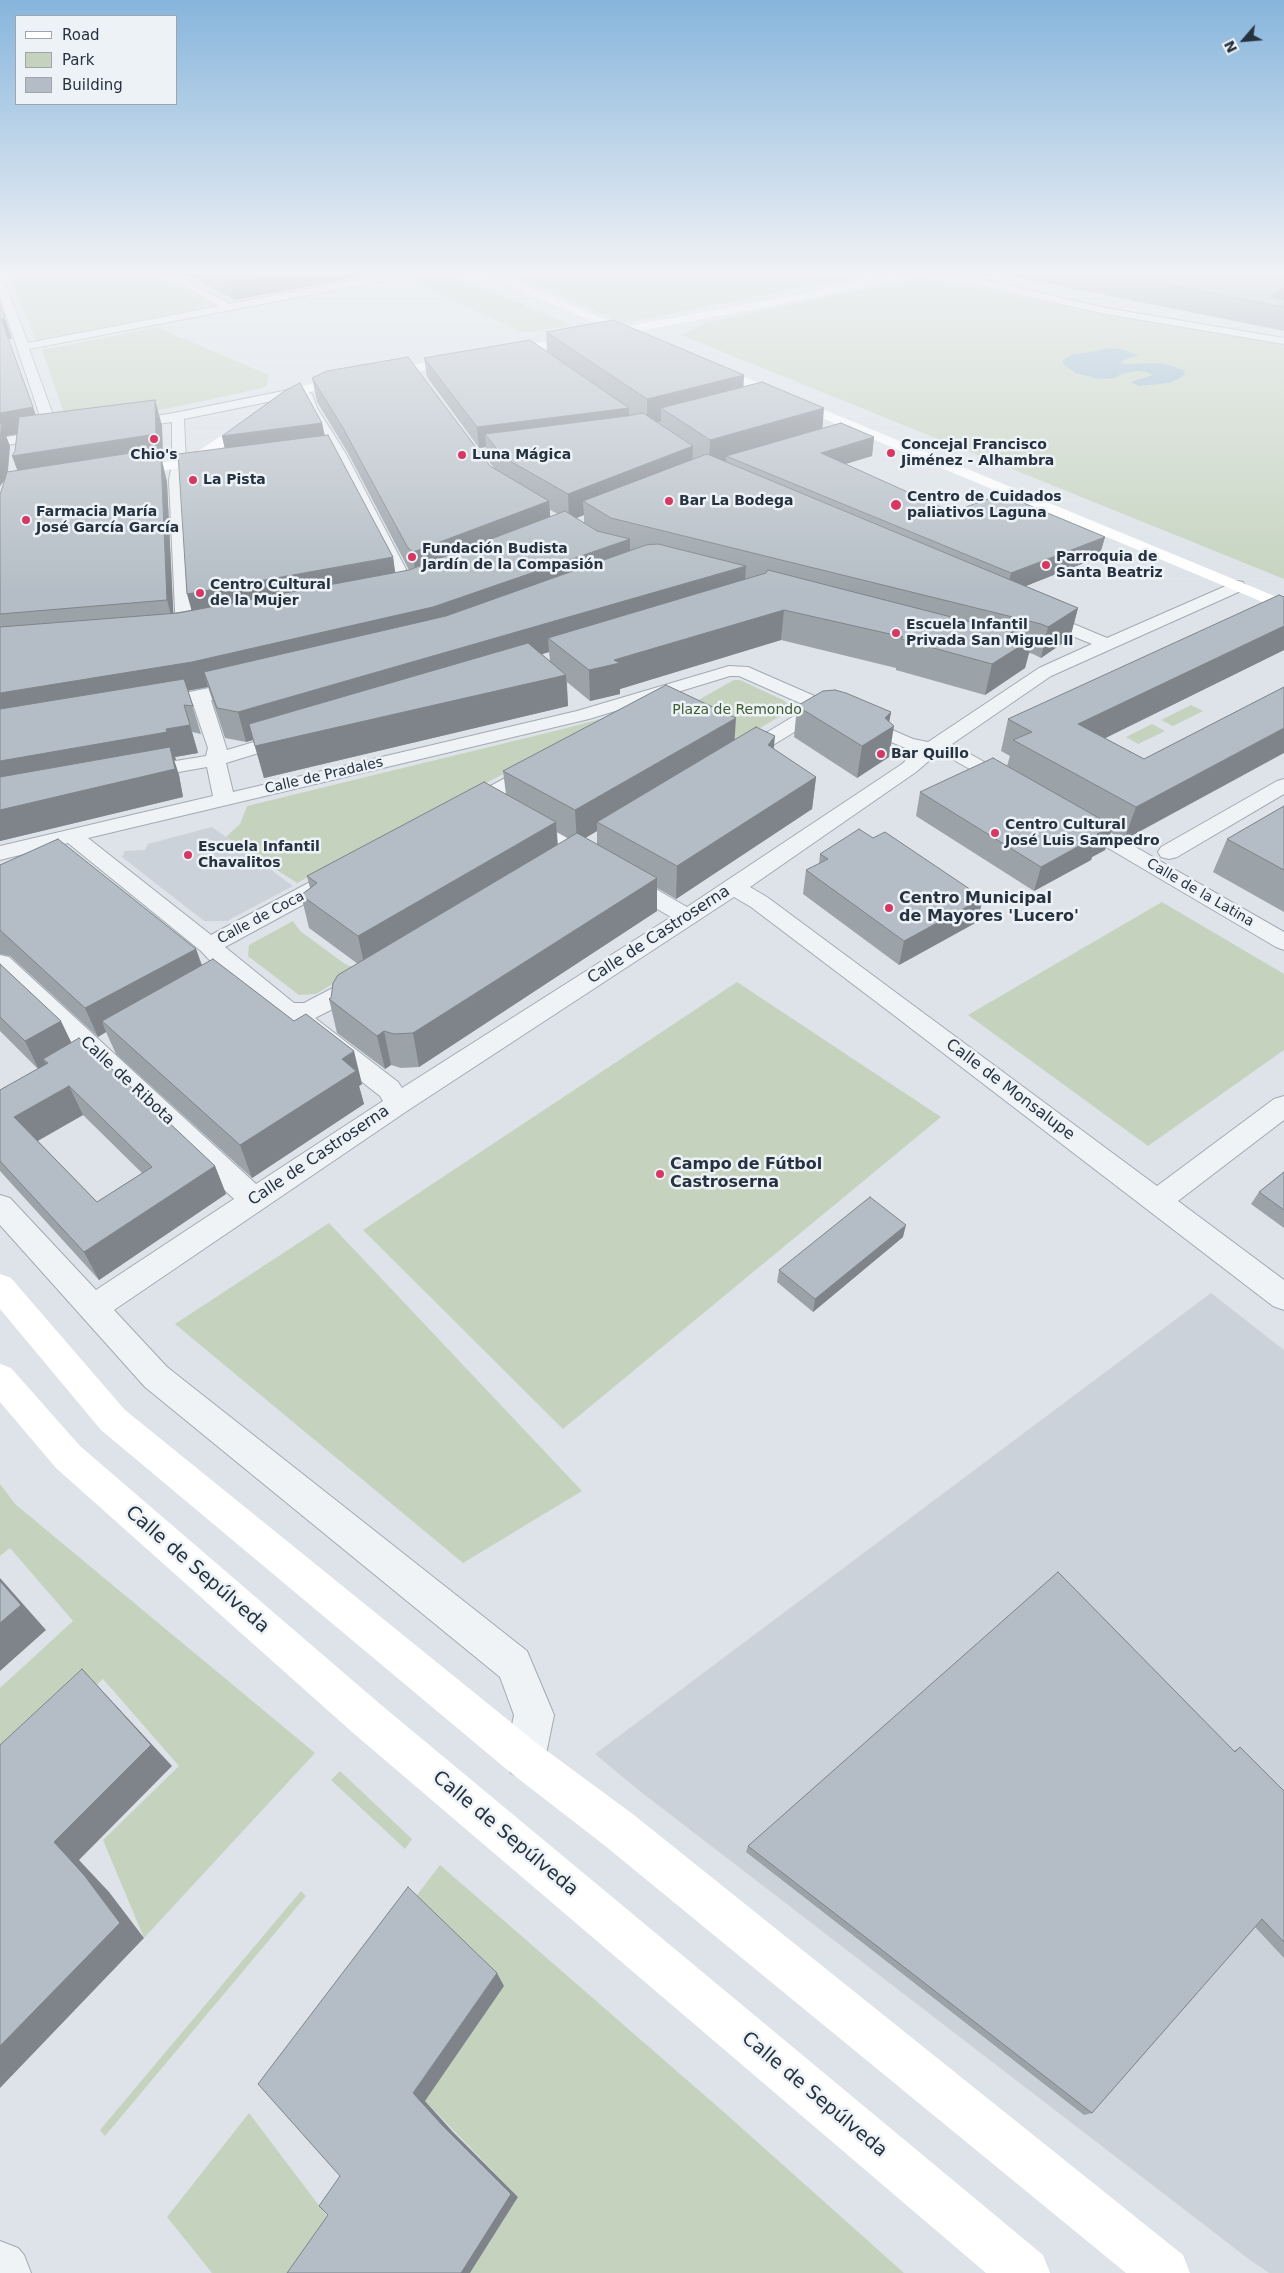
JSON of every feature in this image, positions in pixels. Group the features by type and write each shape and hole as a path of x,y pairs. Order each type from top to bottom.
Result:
{"street":[{"path":"0,442 58,434 35,379"},
{"path":"109,427 174,417 314,387 372,379"},
{"path":"740,379 1284,606"},
{"path":"314,387 305,395 311,408 339,454 404,580 412,589"},
{"path":"109,476 179,464 198,457 293,393"},
{"path":"762,400 780,396"},
{"path":"174,417 179,421 179,464 176,480 185,632"},
{"path":"836,436 860,429"},
{"path":"18,458 19,440"},
{"path":"321,456 339,454"},
{"path":"179,464 207,469"},
{"path":"393,593 412,589 430,582"},
{"name":"Calle de Castroserna","path":"93,1308 398,1104 734,887 909,768 932,748 1040,668 1106,644 1236,586"},
{"path":"1025,610 1106,644"},
{"path":"166,634 204,629"},
{"path":"623,723 640,709 647,695 729,671 742,671 906,743 918,747 950,749 1024,792"},
{"path":"142,707 200,697 268,681"},
{"name":"Calle de Pradales","path":"0,853 582,715 647,695"},
{"path":"200,697 218,748 215,760 224,799"},
{"path":"725,766 823,707"},
{"path":"117,777 215,760 308,732"},
{"path":"453,814 556,759"},
{"path":"1169,852 1284,785"},
{"path":"480,799 588,849 687,917"},
{"name":"Calle de la Latina","path":"1057,811 1284,942"},
{"path":"72,836 209,946 243,976 389,1089 398,1104"},
{"path":"558,867 588,849"},
{"name":"Calle de Coca","path":"209,946 348,871"},
{"name":"Calle de Monsalupe","path":"734,887 759,902 900,1007 1284,1297"},
{"name":"Calle de Ribota","path":"0,963 107,1047 254,1200"},
{"path":"290,1011 308,1012 377,975"},
{"path":"219,983 227,978 243,976"},
{"path":"71,1067 107,1047"},
{"path":"1157,1201 1284,1106"},
{"path":"0,1206 156,1377 514,1664 534,1715 525,1760"},
{"path":"0,1287 113,1420 525,1760 620,1830 1165,2273"},
{"name":"Calle de Sepúlveda","path":"0,1378 68,1457 359,1712 1025,2273"},
{"path":"0,2266 6,2273"}],"shaded area":[{"path":"212,827 293,886 227,921 204,921 122,857 125,851 145,850 148,844"},
{"path":"1211,1293 1284,1350 1284,2273 1269,2273 1250,2260 641,1792 595,1754"}],"green space":[{"path":"52,379 268,379 266,387 176,407 68,425"},
{"path":"790,379 1284,379 1284,579"},
{"name":"Plaza de Remondo","path":"734,680 740,680 783,700 788,704 789,711 736,742 675,713"},
{"path":"1191,705 1203,711 1173,726 1161,720"},
{"path":"615,715 297,883 226,837 240,824 247,806"},
{"path":"1152,724 1165,731 1138,744 1126,737"},
{"path":"1162,902 1284,974 1284,1050 1148,1146 968,1015"},
{"path":"293,921 300,931 345,964 358,969 316,994 299,995 248,956 249,945"},
{"name":"Campo de Fútbol Castroserna","path":"737,982 941,1117 563,1429 363,1230"},
{"path":"329,1223 582,1491 463,1563 175,1324"},
{"path":"0,1484 15,1504 315,1753 144,1938 103,1840 179,1766 103,1679 0,1774 0,1688 73,1621 10,1548 0,1556"},
{"path":"340,1771 412,1839 405,1849 331,1780"},
{"path":"440,1865 726,2114 904,2273 470,2273 518,2197 424,2100 503,1986 414,1899"},
{"path":"301,1891 306,1896 105,2136 100,2130"},
{"path":"249,2113 336,2228 305,2273 212,2273 167,2217"}],"water":[{"path":"1140,379 1178,379 1169,383 1139,386 1131,382"}],"building":[{"path":"0,379 23,379 33,407 0,413"},
{"path":"313,379 425,379 490,466 549,501 413,552 408,548 343,428"},
{"path":"440,379 587,379 629,408 477,427"},
{"path":"617,379 728,379 647,399"},
{"path":"762,382 824,408 710,440 661,408"},
{"path":"300,383 322,423 222,436 286,390"},
{"path":"155,400 156,434 12,456 15,451 19,417"},
{"path":"643,413 693,446 568,494 503,457 485,434 627,416"},
{"path":"2,423 0,442 0,424"},
{"name":"Centro de Cuidados paliativos Laguna","path":"841,423 874,437 821,453 952,512 1002,494 1105,537 1011,573 726,456"},
{"path":"328,435 393,557 187,594 178,454"},
{"path":"157,449 158,459 161,458 167,600 0,614 0,495 7,472"},
{"path":"707,454 1078,608 1048,627 611,518 583,501"},
{"path":"565,511 597,531 630,539 433,607 192,662 0,693 0,627 178,613 409,570"},
{"path":"658,544 746,566 238,712 217,708 204,672 446,616 646,545"},
{"path":"768,570 1033,638 992,664 901,639 903,637 784,610 614,660 620,663 589,670 548,638 766,573"},
{"path":"1279,595 1284,597 1284,626 1078,724 1144,759 1284,687 1284,728 1136,807 1013,740 1032,732 1008,719"},
{"path":"528,643 566,675 255,746 249,724"},
{"path":"184,679 193,706 184,705 190,725 166,729 167,732 0,761 0,709"},
{"path":"666,685 736,718 575,810 503,771"},
{"path":"835,690 891,712 885,718 894,726 862,746 797,706 823,691"},
{"path":"756,727 775,736 768,745 816,777 677,866 597,822"},
{"path":"170,747 175,769 0,810 0,777"},
{"path":"993,758 1113,826 1041,867 920,792"},
{"path":"484,782 556,822 358,936 301,895 317,883 307,876"},
{"path":"1284,806 1284,870 1227,839"},
{"name":"Centro Municipal de Mayores 'Lucero'","path":"859,829 873,838 885,832 983,898 904,941 806,870 828,859 820,854"},
{"path":"577,833 657,878 413,1033 394,1034 384,1031 377,1036 329,999 331,998 333,983 338,975"},
{"path":"58,839 196,949 85,1008 0,930 0,865"},
{"path":"213,959 294,1021 306,1014 354,1051 342,1059 356,1071 240,1145 102,1021"},
{"path":"0,964 61,1021 25,1041 0,1017"},
{"path":"79,1038 215,1166 84,1252 0,1161 0,1090 48,1063 43,1059","holes":["69,1086 152,1167 97,1202 14,1117"]},
{"path":"1284,1172 1284,1210 1259,1192"},
{"path":"870,1197 906,1225 815,1299 779,1270"},
{"path":"1058,1572 1235,1752 1240,1747 1284,1791 1284,1942 1262,1919 1092,2113 748,1846"},
{"path":"0,1581 21,1605 0,1623"},
{"path":"82,1669 151,1745 54,1842 84,1875 120,1923 0,2046 0,1745"},
{"path":"408,1887 497,1973 413,2093 511,2194 461,2273 287,2273 328,2215 319,2206 340,2176 258,2084"}],"place":[{"name":"Chio's","path":"154,439"},
{"name":"Concejal Francisco Jiménez - Alhambra","path":"891,453"},
{"name":"Luna Mágica","path":"462,455"},
{"name":"La Pista","path":"193,480"},
{"name":"Bar La Bodega","path":"669,501"},
{"name":"Centro de Cuidados paliativos Laguna","path":"896,505"},
{"name":"Farmacia María José García García","path":"26,520"},
{"name":"Fundación Budista Jardín de la Compasión","path":"412,557"},
{"name":"Parroquia de Santa Beatriz","path":"1046,565"},
{"name":"Centro Cultural de la Mujer","path":"200,593"},
{"name":"Escuela Infantil Privada San Miguel II","path":"896,633"},
{"name":"Bar Quillo","path":"881,754"},
{"name":"Centro Cultural José Luis Sampedro","path":"995,833"},
{"name":"Escuela Infantil Chavalitos","path":"188,855"},
{"name":"Centro Municipal de Mayores 'Lucero'","path":"889,908"},
{"name":"Campo de Fútbol Castroserna","path":"660,1174"}]}
